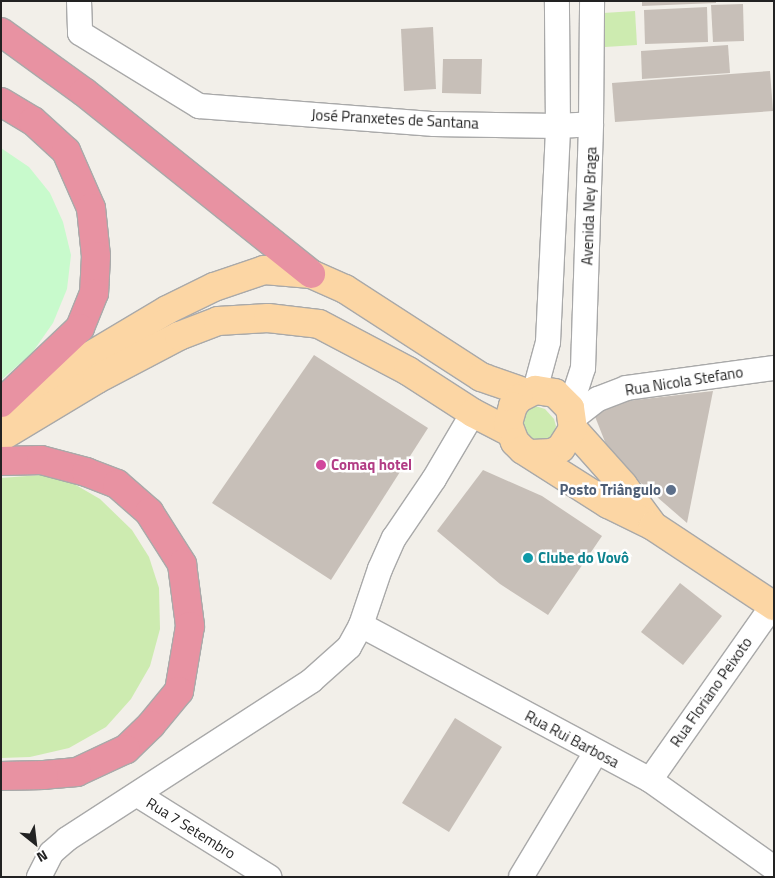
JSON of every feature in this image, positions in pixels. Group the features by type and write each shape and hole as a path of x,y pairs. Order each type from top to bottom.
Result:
{"highway":[{"path":"1,32 84,92 311,274"},
{"path":"1,102 32,121 66,150 91,208 96,256 94,293 80,328 1,403"},
{"path":"1,461 41,460 86,472 117,484 149,512 182,564 190,626 179,691 151,725 126,749 77,772 44,776 1,776"}],"main road":[{"path":"1,413 74,365 167,310 214,287 264,270 311,274 345,289 481,377 531,392 555,393 572,419 653,526"},
{"path":"1,437 97,379 179,336 218,321 268,318 319,324 408,371 473,413 510,432"},
{"path":"531,392 513,406 508,424 515,442 522,450 532,454 608,504 653,526 773,605"},
{"path":"532,454 552,453 561,448 572,419"}],"street":[{"name":"José Pranxetes de Santana","path":"79,1 80,34 199,106 434,124 558,126 591,124"},
{"path":"531,392 548,342 558,126 557,1"},
{"name":"Avenida Ney Braga","path":"572,419 583,368 591,124 592,1"},
{"name":"Rua Nicola Stefano","path":"572,419 598,399 626,388 774,368"},
{"path":"40,877 51,852 67,839 138,795 311,681 350,647 361,625 380,569 394,538 434,479 473,413"},
{"name":"Rua Floriano Peixoto","path":"650,780 773,605"},
{"name":"Rua Rui Barbosa","path":"361,625 650,780 774,868"},
{"path":"521,877 596,752"},
{"name":"Rua 7 Setembro","path":"138,795 269,877"}],"green space":[{"path":"635,11 637,45 605,47 603,13"},
{"path":"1,148 29,167 50,193 63,222 71,255 67,289 53,323 32,353 1,380"},
{"path":"532,405 545,409 554,419 556,426 552,439 535,449 512,422"},
{"path":"40,475 69,481 100,499 132,530 149,557 159,588 160,629 150,666 131,699 106,727 69,748 30,757 1,758 1,478"}],"building":[{"path":"642,1 716,1 716,3 642,6"},
{"path":"743,4 744,41 713,42 711,5"},
{"path":"707,7 708,42 645,44 644,10"},
{"path":"433,27 436,89 404,91 401,29"},
{"path":"728,45 730,73 642,79 641,51"},
{"path":"443,59 482,59 481,94 442,93"},
{"path":"770,71 773,111 615,122 612,83"},
{"name":"Comaq hotel","path":"314,355 428,428 331,580 212,503"},
{"name":"Posto Triângulo","path":"713,391 687,523 611,457 594,414 601,404"},
{"name":"Clube do Vovô","path":"483,470 542,496 602,536 548,615 500,584 437,531"},
{"path":"680,583 722,616 683,665 641,632"},
{"path":"455,718 502,747 449,832 402,803"}],"place":[{"name":"Comaq hotel","path":"321,465"},
{"name":"Posto Triângulo","path":"671,490"},
{"name":"Clube do Vovô","path":"528,558"}]}
